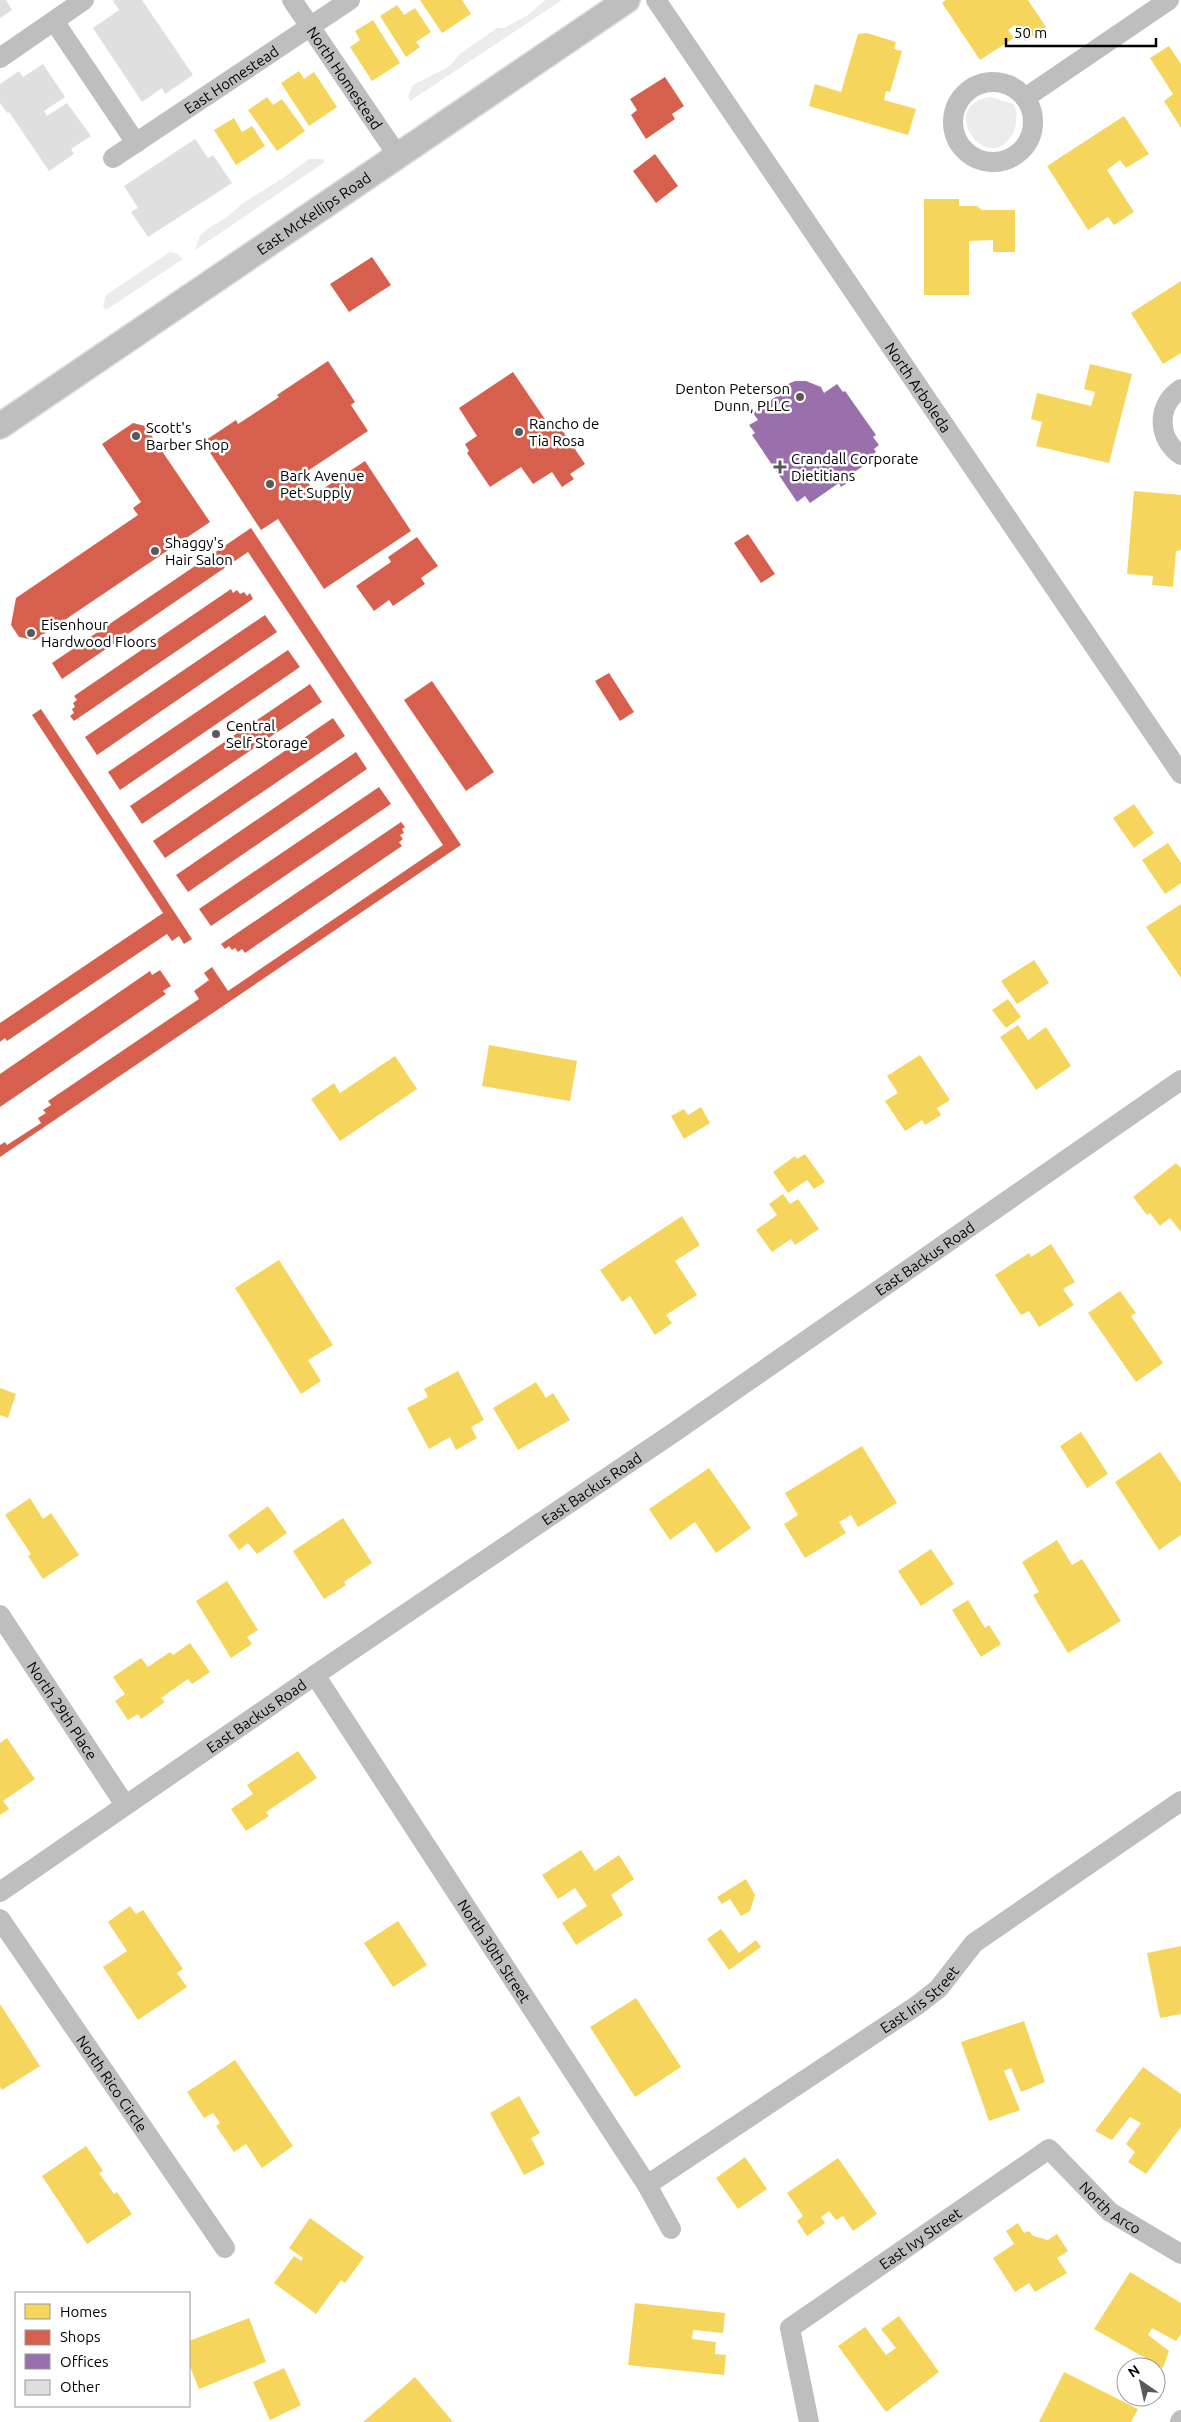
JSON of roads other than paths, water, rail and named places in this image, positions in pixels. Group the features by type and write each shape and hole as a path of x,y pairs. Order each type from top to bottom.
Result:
{"main road":[{"name":"East McKellips Road","path":"0,426 627,0"}],"street":[{"path":"0,58 84,0"},
{"name":"North Homestead","path":"292,0 398,156"},
{"name":"East Homestead","path":"113,158 350,0"},
{"name":"North Arboleda","path":"656,0 1181,774"},
{"path":"1025,98 1169,0"},
{"path":"54,21 136,142"},
{"path":"1002,82 1014,87 1025,98 1034,118 1032,131 1027,143 1019,153 1008,160 982,161 970,156 961,147 955,136 952,124 954,111 959,100 967,91 978,84 1002,82"},
{"path":"1181,389 1167,403 1162,416 1162,429 1166,441 1181,455"},
{"name":"East Backus Road","path":"0,1892 125,1804 676,1431 1181,1080"},
{"name":"North 29th Place","path":"0,1615 125,1804"},
{"name":"North 30th Street","path":"315,1675 647,2185 670,2229"},
{"name":"East Iris Street","path":"647,2185 916,2006 939,1988 974,1943 1181,1801"},
{"name":"North Rico Circle","path":"0,1919 225,2248"},
{"name":"North Arco","path":"1049,2149 1110,2212 1181,2254"},
{"name":"East Ivy Street","path":"809,2422 790,2328 1049,2149"}],"place":[{"name":"Denton Peterson Dunn, PLLC","path":"800,397"},
{"name":"Rancho de Tia Rosa","path":"519,432"},
{"name":"Scott's Barber Shop","path":"136,436"},
{"name":"Crandall Corporate Dietitians","path":"780,467"},
{"name":"Bark Avenue Pet Supply","path":"270,484"},
{"name":"Shaggy's Hair Salon","path":"155,551"},
{"name":"Eisenhour Hardwood Floors","path":"31,633"},
{"name":"Central Self Storage","path":"216,734"}]}
